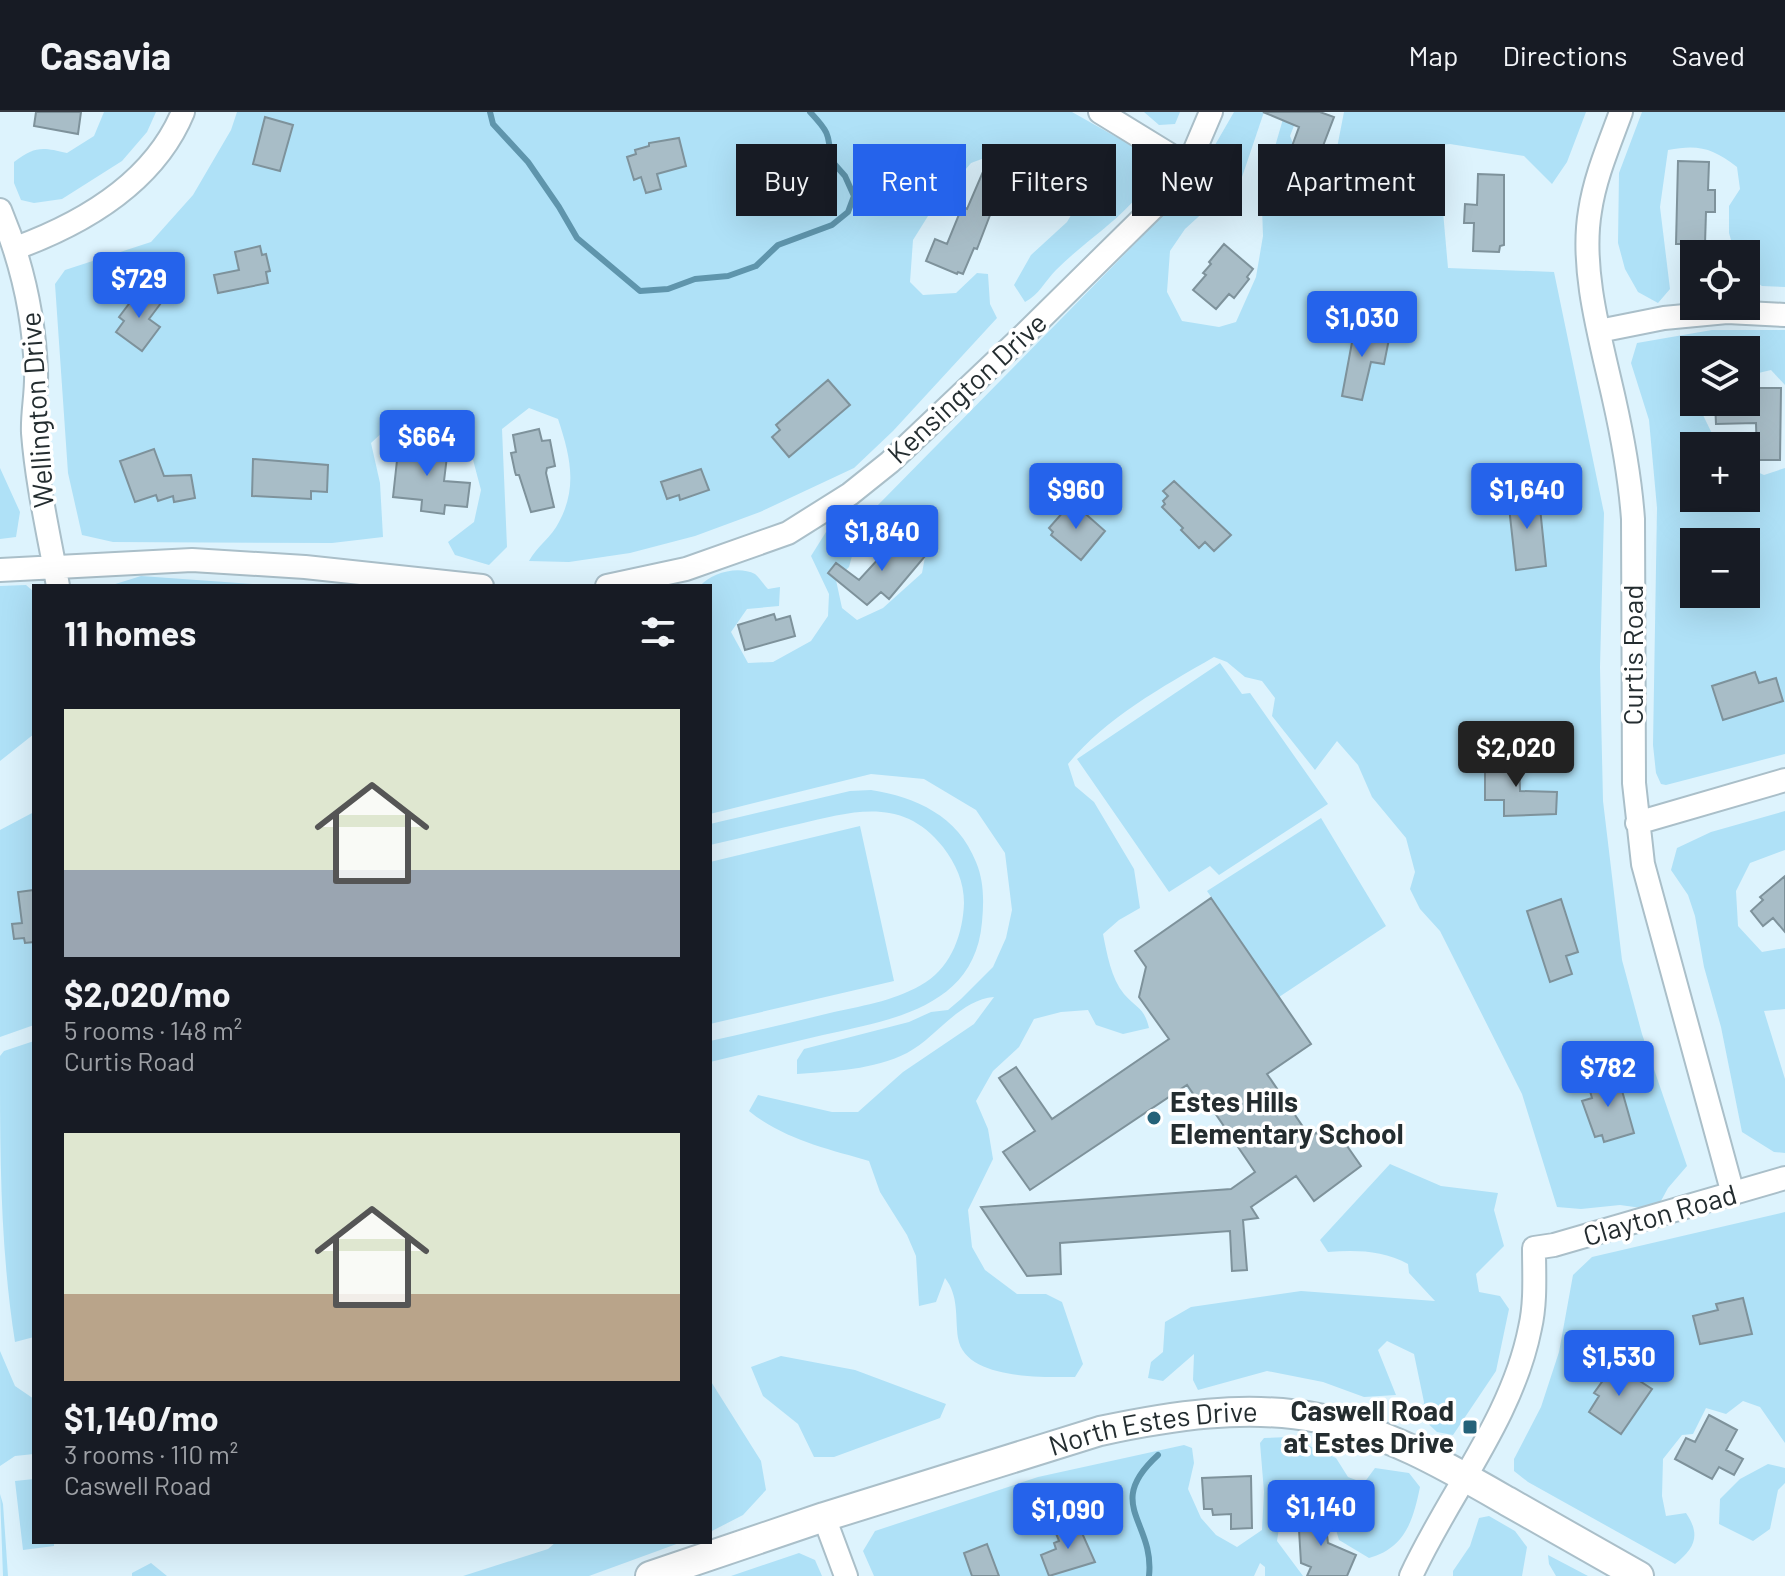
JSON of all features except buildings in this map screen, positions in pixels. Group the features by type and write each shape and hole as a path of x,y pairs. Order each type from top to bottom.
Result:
{"main road":[{"name":"North Estes Drive","path":"650,1576 824,1517 1100,1431 1146,1421 1254,1412 1315,1417 1371,1432 1421,1453 1639,1576"}],"street":[{"path":"16,248 44,238 110,201 136,179 159,152 183,112"},
{"path":"1100,112 1152,144"},
{"name":"Kensington Drive","path":"1197,144 1211,112"},
{"name":"Curtis Road","path":"1621,112 1598,174 1589,213 1588,250 1599,331 1626,455 1633,519 1632,696 1637,823 1643,864 1733,1194"},
{"name":"Wellington Drive","path":"0,210 16,248 32,313 37,375 33,428 37,475 56,576"},
{"name":"Kensington Drive","path":"616,584 686,569 788,533 850,494 890,462 1145,216"},
{"path":"1599,331 1664,318 1727,312 1785,315"},
{"path":"0,570 56,576 192,560 305,567 463,584"},
{"path":"1637,823 1785,780"},
{"name":"Clayton Road","path":"1466,1477 1505,1404 1523,1359 1534,1297 1534,1248 1554,1245 1785,1178"},
{"path":"1411,1576 1425,1545 1466,1477"},
{"path":"824,1517 846,1576"}],"shaded area":[{"path":"104,112 156,112 147,132 122,161 62,199 34,203 21,200 14,183 14,162 39,149 67,153 94,136"},
{"path":"237,112 1072,112 1132,146 1132,203 1069,258 1025,302 1014,285 1031,255 1071,216 1116,216 1116,144 982,144 982,159 966,169 966,144 853,144 853,216 928,216 913,240 910,282 923,295 956,293 977,273 988,274 990,304 997,318 893,431 854,468 760,512 695,536 630,553 569,562 529,561 559,522 565,509 570,471 558,419 529,408 502,429 507,547 489,565 455,555 448,542 474,522 481,490 472,456 438,413 399,417 371,443 380,483 383,537 332,543 113,542 82,535 68,473 55,284 65,270 151,242 193,195 231,130"},
{"path":"1144,112 1180,112 1175,124 1159,125"},
{"path":"1234,112 1264,112 1242,177 1242,144 1216,144"},
{"path":"1285,112 1297,118 1290,136 1293,144 1276,144"},
{"path":"1344,112 1586,112 1567,162 1552,184 1524,156 1450,144 1338,144"},
{"path":"1642,112 1785,112 1785,287 1760,285 1760,240 1731,240 1729,206 1740,189 1737,167 1713,152 1688,147 1668,150 1660,207 1670,289 1658,303 1638,292 1625,269 1618,243 1619,173"},
{"path":"1162,216 1199,216 1185,229 1170,251 1167,292 1182,321 1219,327 1236,322 1256,277 1263,236 1262,216 1443,216 1448,268 1554,272 1604,513 1600,667 1603,801 1622,960 1642,1034 1687,1166 1668,1188 1656,1210 1620,1205 1581,1209 1557,1207 1522,1094 1440,931 1420,909 1410,889 1415,872 1406,838 1372,797 1358,765 1337,741 1315,770 1272,716 1275,698 1262,681 1245,677 1227,662 1214,657 1117,718 1068,764 1075,786 1094,802 1134,869 1140,908 1103,934 1116,981 1142,1012 1149,1028 1123,1034 1096,1025 1088,1010 1061,1012 1034,1019 1019,1047 993,1071 976,1101 988,1129 993,1159 968,1210 972,1247 985,1270 1017,1294 1046,1294 1062,1302 1083,1364 1075,1377 1025,1376 989,1369 964,1352 958,1338 954,1299 945,1278 936,1302 919,1306 916,1256 907,1235 880,1192 869,1161 791,1136 749,1111 758,1095 832,1112 858,1112 903,1072 974,1024 994,997 970,1005 918,1046 894,1059 853,1069 797,1074 797,1060 804,1049 909,1022 931,1012 948,1010 993,967 1006,938 1012,910 1005,853 976,810 924,779 871,774 712,814 712,584 702,584 718,574 741,570 755,574 768,589 780,587 779,606 747,609 731,632 748,663 773,662 811,641 828,616 829,594 811,556 826,532 840,538 852,556 849,567 836,580 842,608 857,620 883,608 922,573 927,546 891,522 876,507"},
{"path":"1712,330 1785,330 1785,385 1771,370 1760,373 1760,336 1680,336 1680,416 1703,416 1711,432 1680,432 1680,512 1760,512 1760,473 1764,475 1785,468 1785,754 1666,785 1661,784 1656,773 1653,745 1657,508 1649,420 1631,363 1637,343"},
{"path":"0,468 20,512 16,537 0,539"},
{"path":"141,576 251,584 115,584"},
{"path":"26,585 32,590 32,736 0,761 0,586"},
{"path":"1220,663 1242,694 1250,693 1328,804 1219,875 1210,866 1169,892 1077,759"},
{"path":"871,790 904,798 934,811 958,832 981,876 982,922 976,951 964,974 946,992 925,1005 875,1023 712,1062 712,1041 893,998 926,982 949,957 963,914 961,881 943,847 928,831 911,820 894,814 858,812 712,845 712,824 850,791"},
{"path":"1785,811 1785,850 1750,863 1736,891 1738,926 1762,952 1785,948 1785,1009 1764,1011 1785,1079 1785,1153 1774,1152 1742,1132 1695,916 1688,895 1671,870 1677,848 1711,832"},
{"path":"32,813 32,1026 0,1037 0,830"},
{"path":"1321,818 1386,926 1279,997 1207,891"},
{"path":"860,826 894,981 712,1024 712,862"},
{"path":"32,1042 32,1338 15,1342 4,1235 1,1164 0,1056 4,1051"},
{"path":"1390,1164 1441,1186 1498,1193 1494,1210 1504,1246 1476,1274 1479,1292 1500,1296 1509,1309 1496,1371 1453,1435 1437,1432 1422,1418 1424,1402 1414,1354 1387,1341 1378,1350 1396,1395 1364,1397 1323,1382 1267,1371 1198,1390 1193,1380 1194,1354 1163,1381 1148,1378 1151,1362 1163,1352 1165,1322 1191,1307 1301,1291 1435,1301 1409,1273 1408,1264 1369,1252 1328,1252 1320,1240"},
{"path":"1785,1212 1785,1443 1760,1407 1743,1401 1726,1414 1706,1408 1693,1434 1682,1435 1663,1459 1662,1496 1666,1516 1686,1513 1693,1528 1694,1541 1682,1558 1675,1564 1528,1482 1514,1471 1514,1459 1541,1407 1559,1352 1573,1275 1592,1257"},
{"path":"0,1351 15,1386 32,1398 32,1454 15,1456 0,1466"},
{"path":"781,1356 855,1370 946,1404 940,1418 834,1457 814,1457 798,1424 763,1396 751,1367"},
{"path":"712,1383 761,1461 766,1490 743,1515 712,1531"},
{"path":"1290,1437 1336,1458 1348,1477 1364,1483 1375,1468 1409,1473 1420,1487 1410,1522 1399,1540 1369,1558 1339,1540 1329,1505 1314,1500 1291,1506 1280,1522 1277,1541 1303,1576 1265,1576 1265,1567 1260,1563 1254,1576 874,1576 863,1551 875,1531 1038,1477 1184,1445 1192,1448 1194,1463 1188,1489 1201,1518 1216,1535 1237,1547 1262,1530 1264,1492 1260,1443 1264,1438"},
{"path":"1768,1464 1785,1468 1785,1483 1778,1490 1770,1529 1753,1541 1719,1524 1720,1499 1740,1479"},
{"path":"32,1479 32,1544 54,1546 23,1550 15,1481"},
{"path":"0,1494 3,1504 8,1576 3,1576"},
{"path":"1489,1516 1515,1531 1527,1547 1522,1576 1453,1576 1453,1571 1470,1546 1479,1518"},
{"path":"554,1544 677,1544 589,1576 463,1576 548,1549"},
{"path":"799,1553 815,1560 822,1576 731,1576"},
{"path":"1548,1555 1588,1576 1556,1576"},
{"path":"151,1563 167,1576 132,1576 132,1573"}],"waterway":[{"path":"490,112 493,124 528,162 577,238 640,291 668,289 695,279 728,276 756,266 778,245 832,225 848,212 854,196 845,176 830,159 826,133 810,112"},
{"path":"1149,1576 1149,1557 1135,1514 1134,1487 1142,1472 1158,1455"}],"place":[{"name":"Estes Hills Elementary School","path":"1154,1118"},
{"name":"Caswell Road at Estes Drive","path":"1470,1427"}]}
